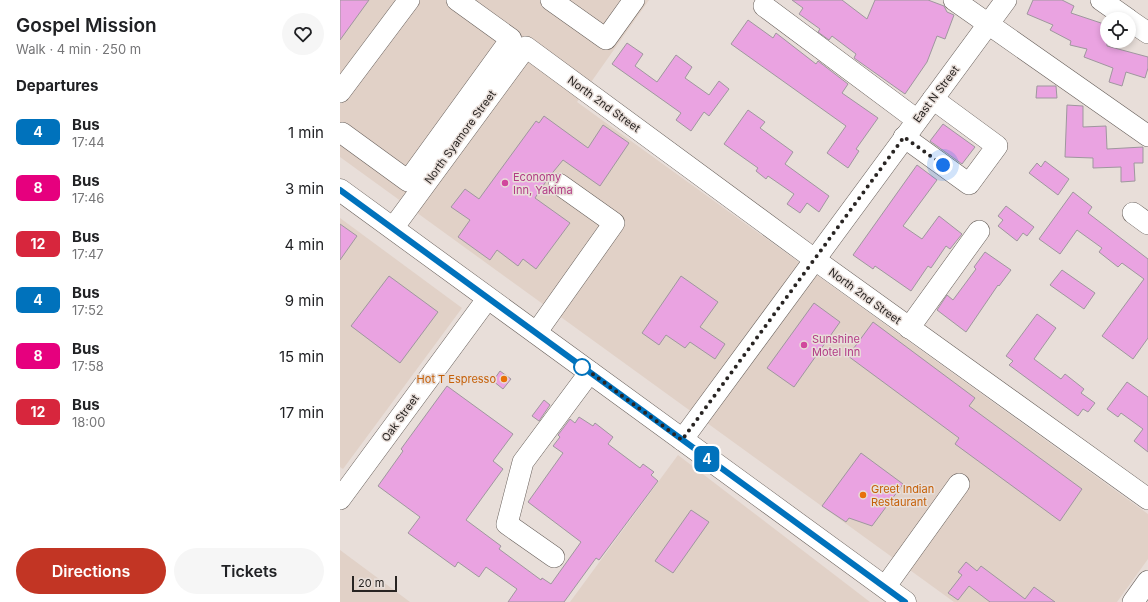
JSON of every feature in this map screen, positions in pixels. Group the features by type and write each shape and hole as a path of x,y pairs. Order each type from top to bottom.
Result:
{"main road":[{"path":"340,190 905,602"}],"street":[{"path":"340,92 409,0"},
{"path":"342,133 408,181 510,39 457,0"},
{"path":"551,0 606,39 634,0"},
{"path":"954,0 989,23 1148,136"},
{"name":"East N Street","path":"682,440 1006,0"},
{"path":"1101,0 1118,12"},
{"path":"764,6 917,120"},
{"path":"1136,25 1148,33"},
{"name":"North Syamore Street","path":"393,228 526,47"},
{"name":"North 2nd Street","path":"526,47 814,259 1148,499"},
{"path":"904,137 969,184 997,146 933,99"},
{"path":"536,332 614,223 560,184"},
{"path":"909,328 979,231"},
{"name":"Oak Street","path":"343,489 488,298"},
{"path":"554,557 507,524 523,462 590,372"},
{"path":"885,587 959,484"},
{"path":"1133,602 1148,581"}],"shaded area":[{"path":"340,0 649,0 577,102 1148,514 1148,559 1117,602 954,602 340,157"},
{"path":"340,218 462,308 343,469 340,467"},
{"path":"678,455 870,602 570,602"},
{"path":"340,550 410,602 340,602"}],"building":[{"path":"340,0 369,0 340,40"},
{"path":"792,0 842,0 867,19 875,0 928,0 944,6 947,12 954,15 945,39 937,36 927,62 905,94 854,58 856,54 832,36 829,40 818,32 820,29 799,14 803,8"},
{"path":"1033,0 1062,0 1074,6 1071,13 1100,23 1100,48 1114,48 1148,57 1148,68 1145,78 1126,72 1122,86 1109,82 1113,68 1084,57 1087,49 1070,45 1071,41 1050,30 1053,25 1027,14"},
{"path":"748,20 773,38 776,33 816,64 818,61 848,84 842,93 878,118 856,149 859,151 848,168 827,153 846,126 731,44"},
{"path":"627,43 643,54 635,66 657,82 676,55 692,67 685,78 709,95 719,81 729,89 709,116 704,112 691,131 676,120 681,113 612,64"},
{"path":"1037,86 1056,86 1057,98 1036,98"},
{"path":"1067,105 1083,106 1083,127 1106,126 1107,149 1143,147 1143,163 1134,163 1135,181 1121,182 1121,167 1093,168 1093,158 1065,157"},
{"path":"748,110 765,122 760,128 793,152 785,164 829,196 819,212 807,203 800,213 787,204 794,194 768,176 766,179 756,171 758,168 724,144"},
{"path":"544,116 588,148 603,125 629,143 600,186 563,160 549,177 535,198 570,223 536,269 523,259 518,266 497,250 490,260 458,237 470,220 451,207 465,189 479,199 536,121 539,123"},
{"path":"943,124 975,147 962,164 930,141"},
{"path":"1045,161 1069,179 1058,195 1029,173 1037,163 1041,167"},
{"path":"917,165 937,180 903,226 922,239 939,216 962,234 950,249 946,246 931,268 928,266 911,291 875,266 873,269 853,255"},
{"path":"1073,192 1092,207 1088,213 1148,259 1148,338 1133,359 1102,336 1144,279 1122,263 1118,267 1099,252 1102,248 1077,230 1060,254 1039,239"},
{"path":"1006,206 1034,227 1027,236 1023,233 1017,241 998,226 1003,220 998,216"},
{"path":"340,224 357,236 340,260"},
{"path":"985,252 1011,270 999,286 998,285 966,332 937,310 947,295 953,300 976,269 974,267"},
{"path":"1062,270 1095,293 1084,309 1050,285"},
{"path":"389,276 438,312 400,363 351,326"},
{"path":"681,276 718,302 700,327 725,344 715,359 690,342 685,348 666,335 659,345 642,333"},
{"name":"Sunshine Motel Inn","path":"814,303 840,322 794,387 767,368"},
{"path":"1037,314 1056,328 1034,359 1061,379 1065,374 1084,389 1081,393 1095,403 1088,412 1083,409 1078,416 1009,365 1013,361 1006,356"},
{"path":"873,322 975,398 969,406 1082,489 1060,521 955,444 959,438 848,356"},
{"path":"500,371 511,379 503,389 493,381"},
{"path":"1127,382 1148,397 1148,452 1134,441 1143,429 1121,413 1118,417 1107,409"},
{"path":"447,386 513,434 493,461 503,469 466,520 501,546 499,549 541,580 542,578 551,584 581,542 528,502 563,453 553,446 560,437 558,435 570,419 575,423 579,417 593,426 595,423 613,437 608,444 640,468 643,464 654,472 651,475 658,481 599,560 596,558 564,602 508,602 517,589 486,567 479,577 458,562 455,567 408,533 420,517 378,486 403,451 401,449"},
{"path":"544,400 550,405 539,421 532,416"},
{"path":"861,453 903,484 872,526 849,518 846,522 822,506"},
{"path":"691,510 709,522 673,573 655,561"},
{"path":"966,562 977,571 981,566 1025,599 1034,587 1055,602 990,602 969,586 958,600 948,593 962,575 958,572"}],"bus line":[{"name":"4","path":"340,190 905,602"}],"place":[{"name":"Economy Inn, Yakima","path":"505,183"},
{"name":"Sunshine Motel Inn","path":"804,345"},
{"name":"Hot T Espresso","path":"504,379"},
{"name":"Greet Indian Restaurant","path":"863,495"}],"route":[{"path":"582,367 579,364 682,440 904,137 943,165"}]}
